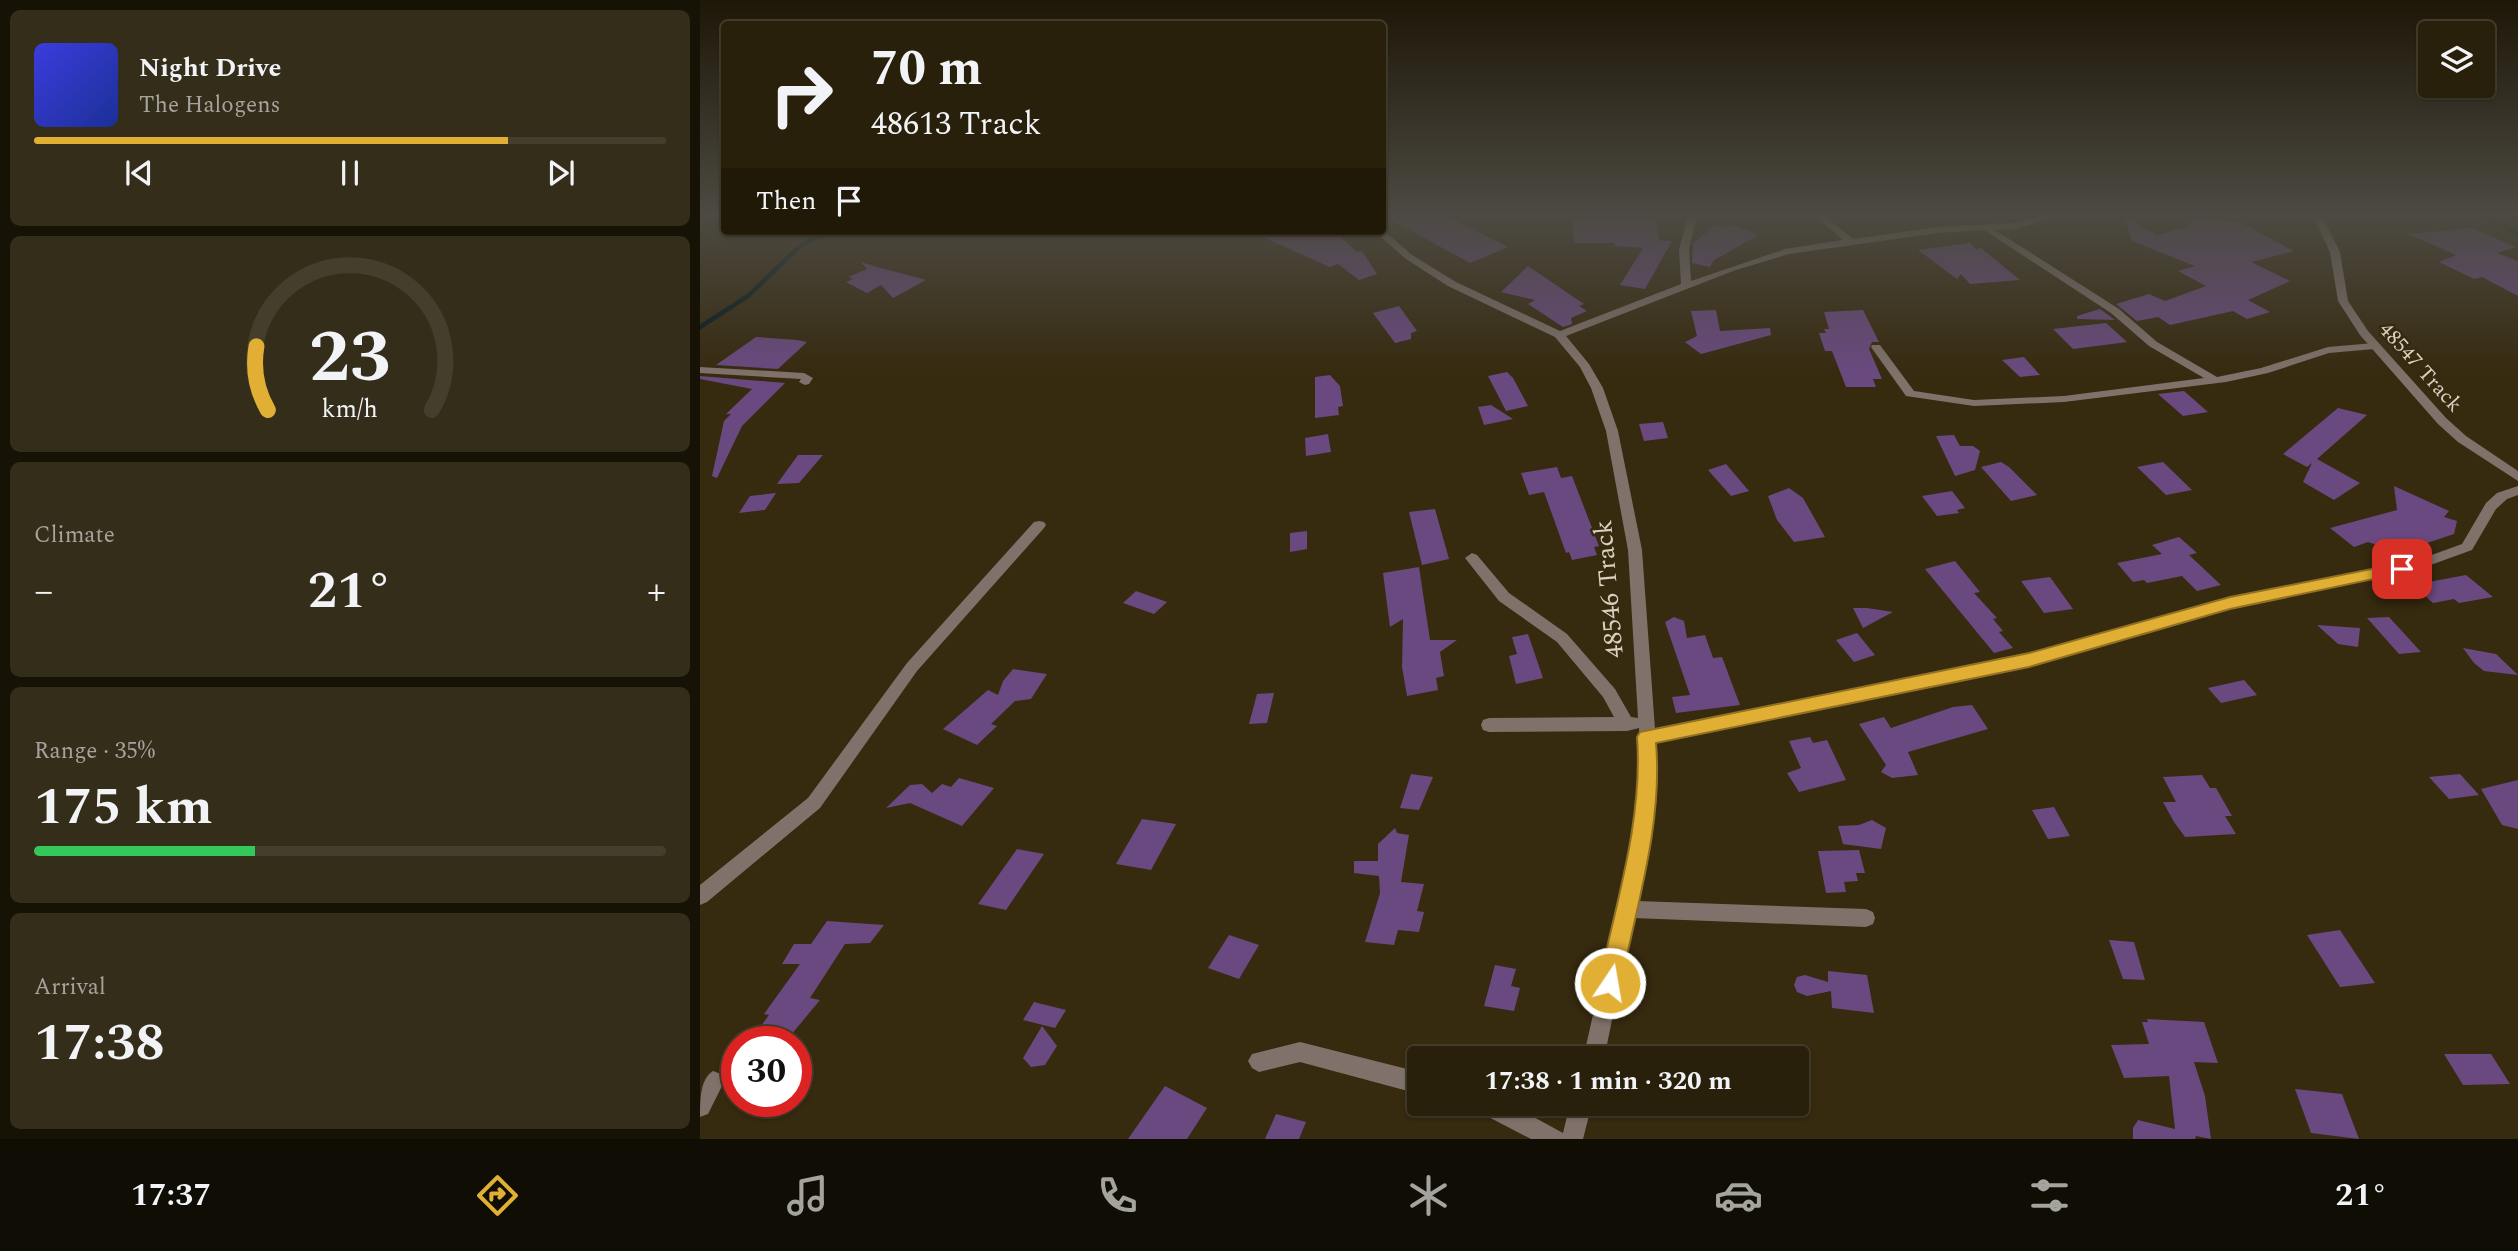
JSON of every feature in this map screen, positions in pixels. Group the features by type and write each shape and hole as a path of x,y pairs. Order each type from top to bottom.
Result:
{"street":[{"name":"48546 Track","path":"1428,269 1452,284 1527,317 1559,335 1585,366 1597,388 1619,461 1635,550 1650,779 1626,909 1596,1046"},
{"path":"1685,269 1686,286"},
{"path":"1559,335 1733,269"},
{"path":"2050,269 2115,311 2154,344 2213,379"},
{"name":"48547 Track","path":"2338,269 2343,301 2374,346 2442,422 2518,477"},
{"path":"1876,347 1910,394 1949,402 1997,403 2064,399 2213,379 2264,371 2328,350 2374,346"},
{"path":"700,370 804,376 807,378 805,382"},
{"path":"1489,725 1627,724 1646,729 2029,660 2230,603 2420,564 2467,547 2491,506 2502,496 2518,490"},
{"path":"700,896 814,803 898,685 1040,525"},
{"path":"1472,558 1504,597 1562,638 1609,694 1627,724"},
{"path":"1626,909 1866,918"},
{"path":"1259,1061 1300,1052 1407,1080"},
{"path":"700,1106 713,1082"},
{"path":"1510,1116 1554,1139"},
{"path":"1572,1139 1578,1116"}],"building":[{"path":"867,269 887,269 926,280 893,298 881,285 867,293 846,282 853,279 848,277"},
{"path":"1345,269 1374,269 1377,274 1359,280"},
{"path":"1525,269 1533,269 1584,304 1579,306 1587,311 1571,318 1572,324 1563,327 1528,304 1535,300 1501,292"},
{"path":"1630,269 1656,269 1645,289 1620,285"},
{"path":"1944,269 2007,269 2020,280 1970,284 1961,274 1957,279"},
{"path":"2266,269 2290,281 2248,300 2270,312 2247,319 2233,311 2170,325 2158,317 2137,321 2116,304 2149,294 2165,301 2206,286 2178,271"},
{"path":"2454,269 2518,269 2518,296 2482,277 2474,279"},
{"path":"1399,306 1417,331 1411,333 1411,339 1395,343 1373,313"},
{"path":"2100,309 2115,320 2077,319 2077,316"},
{"path":"1716,310 1720,331 1770,328 1771,335 1701,354 1685,342 1697,336 1691,311"},
{"path":"1863,310 1879,342 1872,342 1869,349 1882,379 1873,379 1876,387 1846,387 1832,351 1825,351 1819,333 1826,333 1824,329 1829,329 1824,312"},
{"path":"2106,323 2127,342 2073,349 2053,329"},
{"path":"756,337 807,342 778,369 716,365"},
{"path":"2024,357 2040,375 2020,377 2002,360"},
{"path":"1507,372 1528,406 1506,411 1488,376"},
{"path":"1330,375 1340,386 1343,406 1338,407 1339,415 1315,418 1315,377"},
{"path":"700,376 785,383 742,426 717,478 712,476 724,421 731,414 726,414 752,389 700,379"},
{"path":"2184,391 2208,412 2183,416 2158,394"},
{"path":"1491,405 1513,419 1484,425 1478,407"},
{"path":"2338,408 2367,415 2317,459 2360,483 2334,500 2303,482 2312,463 2307,467 2283,454"},
{"path":"1663,422 1668,438 1644,441 1639,424"},
{"path":"1328,434 1331,452 1306,456 1305,438"},
{"path":"1954,435 1960,446 1973,446 1980,451 1975,470 1955,476 1936,436"},
{"path":"798,455 823,455 799,483 777,484"},
{"path":"2001,462 2037,495 2011,501 1981,467"},
{"path":"2163,462 2192,490 2166,495 2137,467"},
{"path":"1726,464 1749,491 1731,496 1708,470"},
{"path":"1557,467 1561,478 1572,476 1599,546 1594,547 1597,555 1572,560 1569,552 1566,553 1544,492 1529,495 1521,473"},
{"path":"2394,486 2449,511 2444,517 2457,521 2454,534 2412,548 2402,541 2383,547 2368,542 2354,547 2330,528 2397,510"},
{"path":"1789,488 1803,498 1825,537 1794,542 1777,520 1768,496"},
{"path":"1952,491 1965,508 1957,510 1959,513 1937,516 1922,496"},
{"path":"776,493 765,510 739,513 750,496"},
{"path":"1435,509 1449,559 1422,565 1409,512"},
{"path":"1307,531 1307,549 1290,552 1290,533"},
{"path":"2179,537 2197,553 2189,555 2221,585 2197,591 2182,576 2147,583 2144,580 2133,582 2117,563 2162,554 2152,545"},
{"path":"1955,561 1980,592 1974,593 1997,618 1993,619 2003,631 1999,632 2013,648 1994,653 1925,569"},
{"path":"1419,567 1430,640 1457,640 1440,652 1444,676 1436,678 1438,690 1407,696 1402,667 1403,619 1390,627 1383,573"},
{"path":"2466,575 2493,597 2459,603 2454,599 2433,603 2413,585"},
{"path":"2050,577 2073,609 2044,613 2021,581"},
{"path":"1136,591 1167,602 1154,614 1123,603"},
{"path":"1853,608 1867,608 1893,612 1863,628"},
{"path":"1674,617 1684,621 1687,638 1705,635 1713,658 1722,657 1740,705 1676,713 1672,697 1690,695 1665,622"},
{"path":"2389,617 2421,652 2399,654 2367,618"},
{"path":"2317,625 2360,628 2358,647 2338,644"},
{"path":"1857,633 1875,655 1854,662 1836,640"},
{"path":"1528,634 1543,678 1516,684 1509,656 1517,654 1512,637"},
{"path":"2463,648 2496,654 2518,675 2484,671"},
{"path":"1013,669 1047,674 1031,699 1015,701 991,724 997,726 977,745 943,729 988,690 998,695 1003,681"},
{"path":"2244,680 2257,695 2221,703 2208,688"},
{"path":"1274,693 1267,723 1249,724 1257,694"},
{"path":"1972,705 1988,729 1908,752 1918,775 1892,778 1881,772 1886,765 1859,724 1884,717 1891,728 1953,707"},
{"path":"1810,737 1813,743 1827,740 1846,780 1799,792 1787,773 1801,768 1789,741"},
{"path":"1411,774 1433,777 1419,810 1400,808"},
{"path":"2460,774 2479,795 2449,799 2429,777"},
{"path":"2202,775 2210,788 2216,788 2232,816 2225,816 2236,834 2185,837 2174,822 2163,802 2176,802 2163,777"},
{"path":"959,778 994,788 962,826 910,803 886,808 910,785 922,784 932,793 942,784 951,787"},
{"path":"2518,780 2518,829 2502,825 2481,789"},
{"path":"2054,807 2070,836 2048,839 2032,810"},
{"path":"1142,819 1176,824 1151,870 1116,864"},
{"path":"1872,820 1886,828 1881,849 1843,844 1838,826 1859,825"},
{"path":"1395,828 1397,833 1409,835 1401,882 1424,884 1417,911 1424,912 1419,932 1398,930 1394,945 1365,942 1380,893 1379,876 1354,873 1354,861 1378,861 1378,844"},
{"path":"1017,849 1044,854 1006,910 978,904"},
{"path":"1859,850 1865,873 1856,873 1858,881 1844,882 1846,892 1826,893 1818,851"},
{"path":"827,921 884,925 870,943 845,944 810,998 820,1000 798,1026 761,1026 769,1015 764,1014 800,964 782,964 794,944 811,944"},
{"path":"2340,930 2375,983 2340,987 2307,935"},
{"path":"1229,935 1259,945 1239,979 1208,968"},
{"path":"2109,940 2134,942 2145,980 2123,979"},
{"path":"1495,965 1516,969 1511,986 1520,988 1514,1011 1484,1006"},
{"path":"1828,971 1867,975 1874,1013 1832,1008 1831,991 1807,996 1797,992 1794,985 1797,977 1805,975 1828,982"},
{"path":"1034,1002 1066,1010 1055,1028 1023,1020"},
{"path":"2147,1019 2204,1022 2218,1063 2194,1062 2205,1096 2211,1139 2196,1136 2195,1139 2133,1139 2133,1128 2138,1120 2175,1129 2169,1076 2124,1078 2111,1045 2149,1044 2142,1022 2148,1022"},
{"path":"1042,1026 1057,1046 1045,1065 1031,1067 1023,1058"},
{"path":"2444,1054 2491,1054 2510,1084 2463,1085"},
{"path":"1165,1086 1207,1108 1187,1139 1128,1139"},
{"path":"2295,1089 2342,1094 2359,1139 2311,1133"},
{"path":"1276,1114 1306,1122 1299,1139 1265,1139"}],"waterway":[{"path":"700,327 748,296 776,269"}],"route":[{"path":"1610,983 1650,779 1647,737 2029,660 2133,633 2230,603 2402,569"}]}
